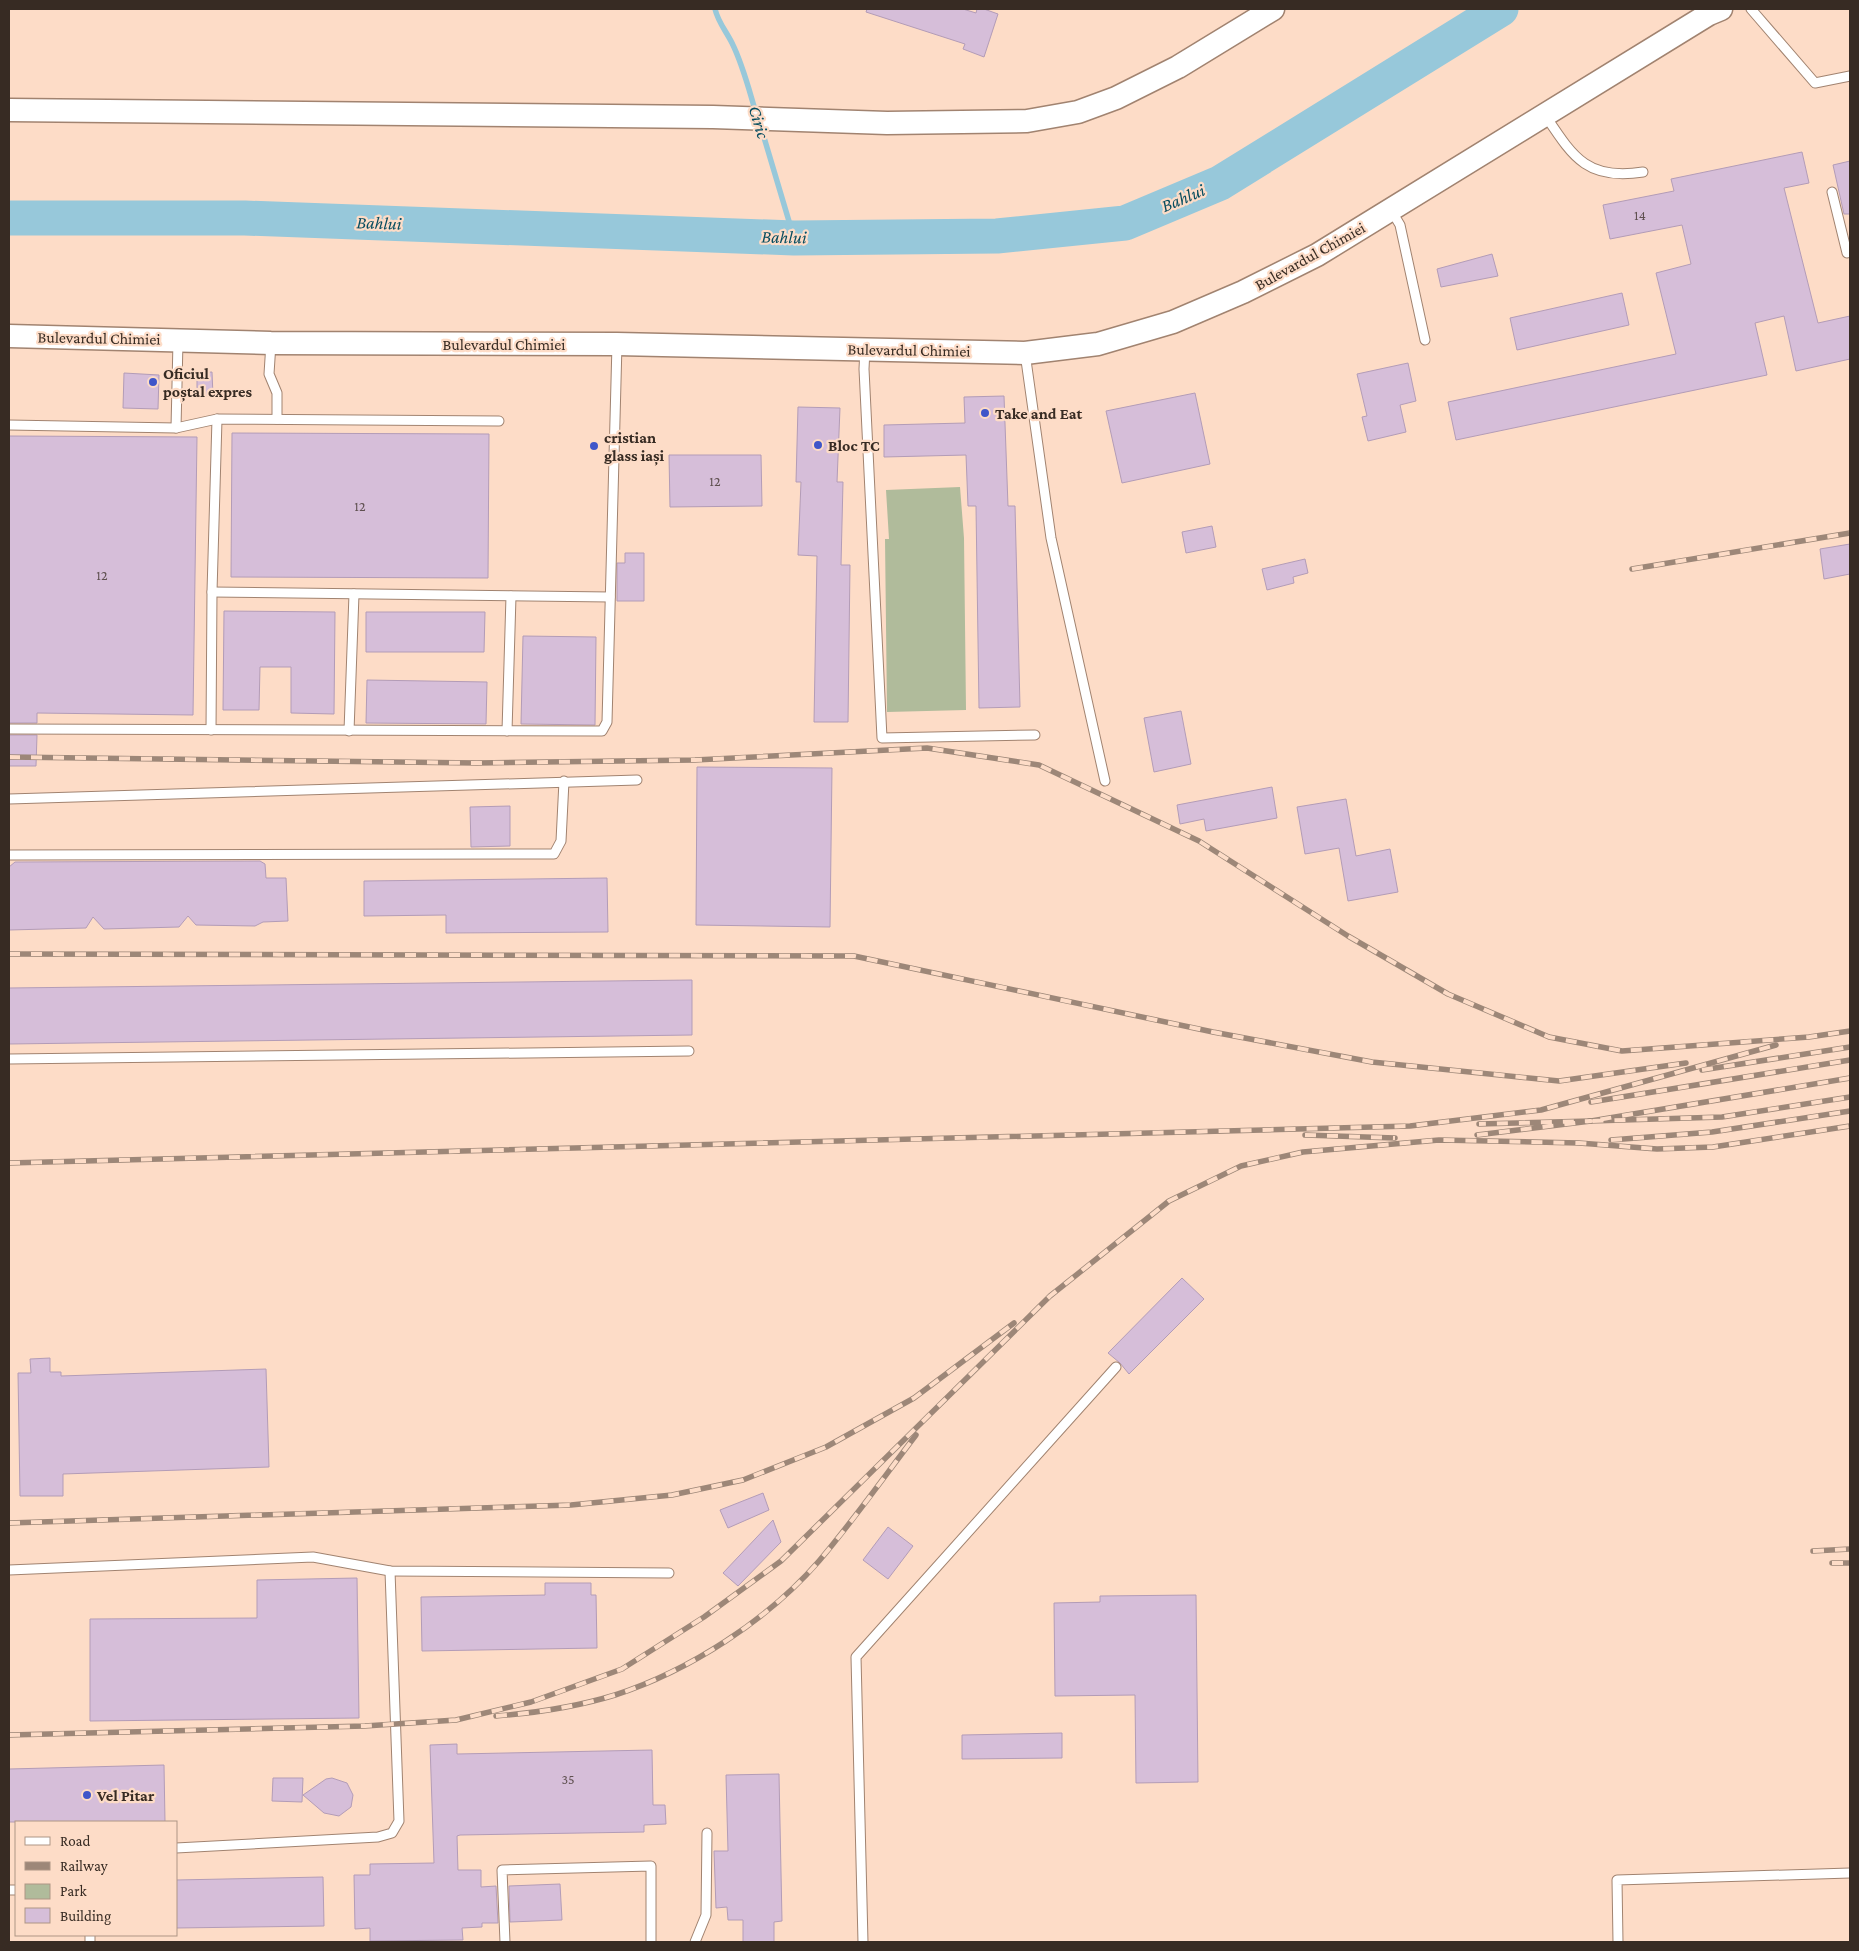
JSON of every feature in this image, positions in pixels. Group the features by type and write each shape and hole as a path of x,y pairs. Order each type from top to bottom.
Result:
{"street":[{"path":"9,110 713,116 887,123 1027,121 1078,112 1116,98 1178,67 1274,9"},
{"name":"Bulevardul Chimiei","path":"9,336 271,343 618,344 1025,352 1098,344 1173,322 1243,292 1316,255 1721,9"}],"lane":[{"path":"1751,9 1815,83 1850,76"},
{"path":"1544,115 1568,150 1588,167 1605,173 1627,175 1643,172"},
{"path":"1832,192 1847,253 1850,252"},
{"path":"1391,210 1400,225 1425,340"},
{"path":"176,428 178,340"},
{"path":"271,343 269,374 278,393 277,419"},
{"path":"9,729 598,733 605,728 618,344"},
{"path":"866,349 864,369 882,738 1035,735"},
{"path":"1025,352 1051,538 1105,781"},
{"path":"211,730 212,592 217,420"},
{"path":"9,425 176,428 217,420 499,421"},
{"path":"212,592 610,597"},
{"path":"349,731 354,594"},
{"path":"507,731 511,596"},
{"path":"9,799 637,780"},
{"path":"9,855 554,854 561,840 564,781"},
{"path":"9,1059 689,1051"},
{"path":"863,1942 856,1657 1116,1366"},
{"path":"9,1570 313,1556 390,1570 669,1573"},
{"path":"178,1848 378,1837 392,1833 399,1821 390,1570"},
{"path":"695,1942 706,1915 707,1833"},
{"path":"505,1942 502,1870 651,1866 651,1942"},
{"path":"1618,1942 1617,1880 1850,1873"}],"green space":[{"path":"960,487 964,538 966,710 887,712 885,539 889,539 886,490"}],"building":[{"path":"867,9 963,9 976,13 977,9 984,9 998,14 984,57 963,49 965,44 866,12"},
{"path":"1802,152 1809,183 1784,188 1818,323 1850,316 1850,359 1796,371 1784,316 1755,323 1767,375 1456,440 1448,402 1676,354 1656,273 1691,264 1682,225 1610,239 1603,205 1674,191 1671,179"},
{"path":"1850,161 1850,214 1844,214 1833,165"},
{"path":"1492,254 1498,276 1441,287 1437,269"},
{"path":"1622,293 1629,325 1517,350 1510,318"},
{"path":"1408,363 1416,401 1400,405 1406,432 1368,441 1362,417 1367,416 1357,374"},
{"path":"212,372 213,396 197,396 197,373"},
{"path":"124,373 159,375 158,409 123,408"},
{"path":"1195,393 1210,464 1122,483 1106,411"},
{"path":"1004,396 1008,506 1015,506 1020,707 979,708 976,506 968,506 966,455 884,457 884,425 965,423 964,397"},
{"path":"798,407 840,408 837,482 843,482 841,565 850,565 848,722 814,722 817,556 798,555 801,482 796,482"},
{"path":"232,433 489,434 488,578 231,577"},
{"path":"9,436 197,437 193,715 37,713 37,723 9,723"},
{"path":"669,455 761,455 762,506 670,507"},
{"path":"1212,526 1216,547 1186,553 1182,532"},
{"path":"1850,544 1850,574 1824,579 1820,549"},
{"path":"625,553 644,553 644,601 617,601 617,563 625,563"},
{"path":"1305,559 1308,573 1293,577 1294,583 1267,590 1262,569"},
{"path":"224,611 335,612 334,714 291,713 291,667 260,667 259,710 223,710"},
{"path":"366,612 485,612 484,652 366,652"},
{"path":"523,636 596,637 595,725 521,724"},
{"path":"367,680 487,682 486,724 366,723"},
{"path":"1181,711 1191,764 1154,772 1144,718"},
{"path":"9,735 37,735 36,766 9,766"},
{"path":"697,767 832,768 830,927 696,925"},
{"path":"1272,787 1277,818 1206,831 1204,819 1180,824 1177,805"},
{"path":"1346,799 1356,856 1390,849 1398,892 1348,901 1339,848 1305,854 1297,807"},
{"path":"510,806 510,846 471,847 470,807"},
{"path":"260,861 265,864 266,878 286,878 288,921 263,922 255,926 196,925 188,916 179,927 104,929 93,917 86,928 9,930 9,867 15,862"},
{"path":"607,878 608,932 446,933 446,915 364,916 364,881"},
{"path":"692,980 692,1035 9,1044 9,988"},
{"path":"1182,1278 1204,1299 1129,1374 1108,1353"},
{"path":"50,1358 50,1372 61,1372 61,1376 266,1369 269,1467 63,1474 63,1496 20,1496 18,1373 31,1373 30,1359"},
{"path":"763,1493 769,1510 728,1528 720,1510"},
{"path":"773,1520 781,1542 738,1586 723,1573"},
{"path":"888,1527 913,1546 888,1579 863,1560"},
{"path":"357,1578 359,1718 90,1721 90,1619 257,1618 257,1580"},
{"path":"545,1583 591,1583 591,1595 596,1595 597,1648 422,1651 421,1597 545,1595"},
{"path":"1196,1595 1198,1782 1136,1783 1135,1695 1055,1696 1054,1603 1100,1602 1100,1596"},
{"path":"1062,1733 1062,1758 962,1759 962,1735"},
{"path":"457,1744 457,1754 652,1750 653,1805 665,1805 666,1824 644,1825 644,1832 457,1836 458,1870 481,1870 481,1887 496,1886 498,1923 482,1923 482,1927 462,1928 463,1940 370,1941 370,1928 355,1929 354,1875 370,1875 370,1864 434,1863 430,1745"},
{"name":"Vel Pitar","path":"164,1765 165,1821 9,1822 9,1769"},
{"path":"779,1774 782,1921 774,1922 774,1942 743,1942 743,1920 728,1920 727,1907 716,1908 714,1851 728,1851 726,1775"},
{"path":"273,1778 303,1778 302,1802 272,1801"},
{"path":"332,1778 347,1783 353,1795 351,1807 339,1816 324,1813 303,1795 326,1779"},
{"path":"323,1877 324,1926 178,1928 178,1880"},
{"path":"560,1884 562,1920 510,1922 509,1886"}],"waterway":[{"name":"Ciric","path":"715,9 739,60 756,113"},
{"name":"Bahlui","path":"9,218 245,218 794,238 997,236 1125,223 1220,183 1501,9"},
{"name":"Ciric","path":"760,124 794,238"}],"railway":[{"path":"1632,569 1850,533"},
{"path":"9,757 477,763 695,760 927,748 1039,765 1199,841 1348,936 1448,994 1549,1037 1622,1051 1809,1037 1850,1031"},
{"path":"9,954 854,956 1213,1032 1372,1062 1559,1081 1686,1063"},
{"path":"9,1163 1410,1126 1541,1110 1776,1045"},
{"path":"1702,1070 1850,1047"},
{"path":"1591,1102 1850,1060"},
{"path":"1850,1078 1591,1121 1722,1117 1850,1097"},
{"path":"1611,1140 1712,1132 1850,1111"},
{"path":"1477,1135 1591,1121 1479,1124"},
{"path":"9,1735 365,1726 456,1720 531,1702 622,1669 704,1617 781,1561 1050,1296 1169,1201 1241,1166 1303,1152 1439,1140 1579,1143 1657,1149 1713,1147 1850,1126"},
{"path":"1305,1135 1395,1138"},
{"path":"9,1523 571,1505 672,1495 743,1480 826,1447 914,1398 1014,1323"},
{"path":"496,1716 556,1709 615,1695 671,1672 699,1658 726,1641 752,1623 799,1583 856,1515 916,1435"},
{"path":"1813,1551 1850,1549"},
{"path":"1832,1563 1850,1563"}],"place":[{"name":"Oficiul poștal expres","path":"153,382"},
{"name":"Take and Eat","path":"985,413"},
{"name":"Bloc TC","path":"818,445"},
{"name":"cristian glass iași","path":"594,446"},
{"name":"Vel Pitar","path":"87,1795"}]}
